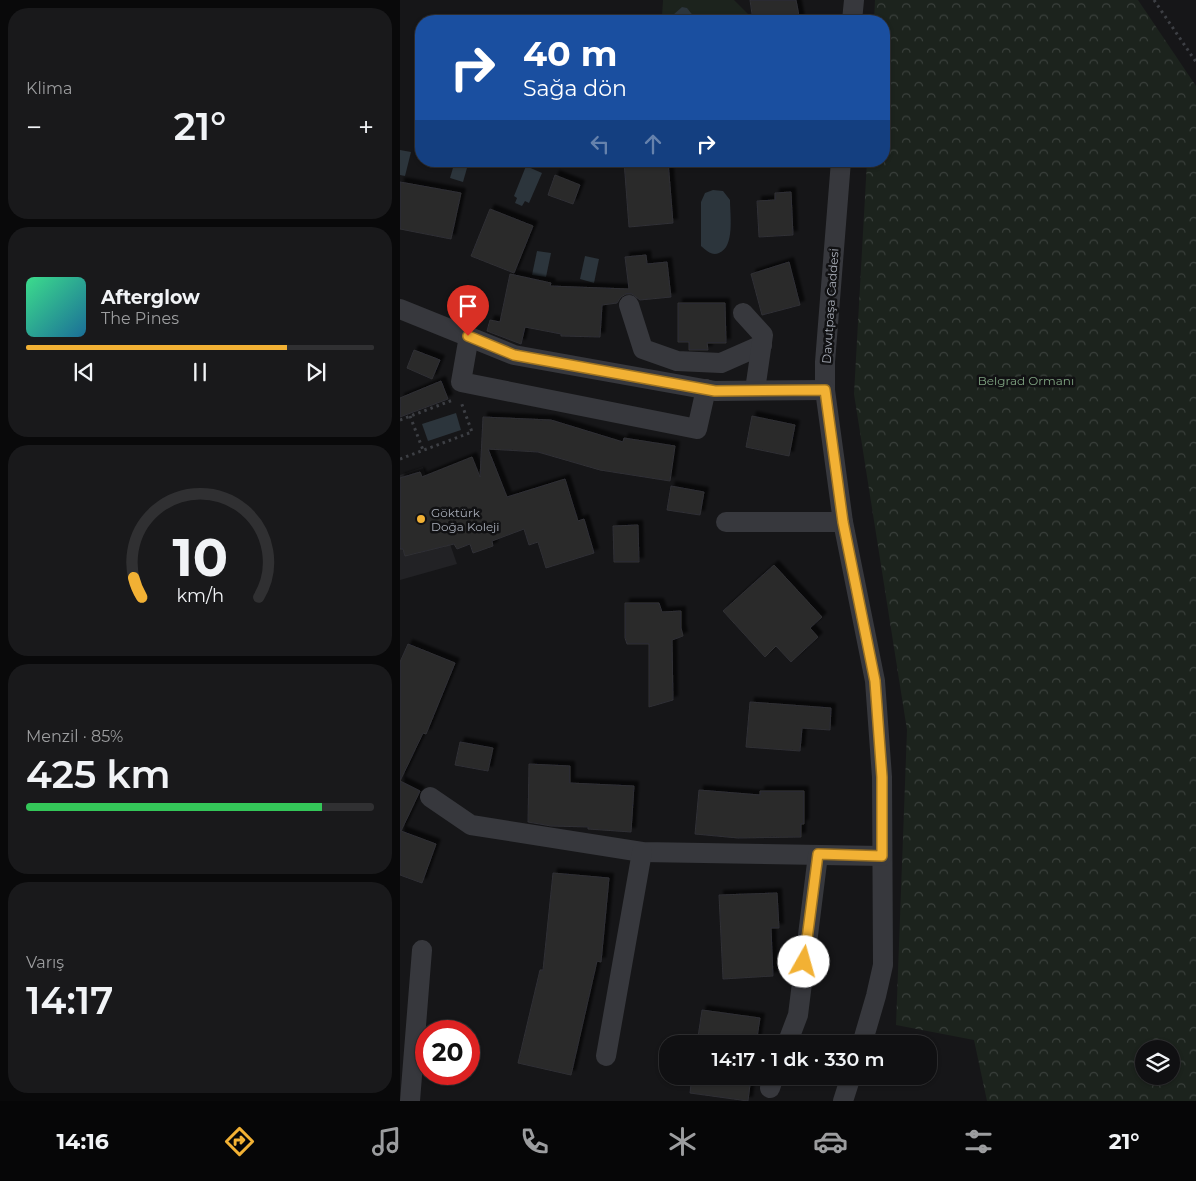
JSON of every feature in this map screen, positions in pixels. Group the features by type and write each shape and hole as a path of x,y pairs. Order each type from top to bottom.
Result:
{"street":[{"path":"853,15 854,0"},
{"name":"Davutpaşa Caddesi","path":"841,167 825,362 825,390 843,522 875,681 882,777 883,965 865,1035"},
{"path":"629,306 643,349 677,361 721,363 762,345"},
{"path":"400,309 514,355 715,391 825,390"},
{"path":"743,313 763,335 755,390"},
{"path":"468,336 460,382 696,428 706,389"},
{"path":"726,522 843,522"},
{"path":"430,797 471,825 642,852 882,856"},
{"path":"606,1056 642,852"},
{"path":"790,1035 798,1015 818,854"},
{"path":"410,1101 422,950"},
{"path":"843,1101 848,1085"}],"path":[{"path":"1154,0 1196,62"},
{"path":"400,420 460,398 472,432 400,459"},
{"path":"410,416 423,450"}],"shaded area":[{"path":"682,7 687,8 693,15 673,15"},
{"path":"400,150 411,152 405,176 400,175"},
{"path":"453,167 467,167 463,182 450,178"},
{"path":"526,167 542,173 529,203 525,201 522,206 515,203 517,198 514,196"},
{"path":"713,190 723,191 730,200 731,222 730,238 724,250 714,254 701,246 701,202 705,193"},
{"path":"537,251 551,253 546,277 532,275"},
{"path":"585,256 599,259 594,283 580,279"},
{"path":"456,413 461,430 428,441 422,424"},
{"name":"Göktürk Doğa Koleji","path":"423,467 457,564 400,580 400,475"}],"green space":[{"path":"663,0 734,0 749,15 662,15"},
{"name":"Belgrad Ormanı","path":"875,0 1138,0 1196,86 1196,1101 987,1101 974,1040 896,1025 907,730 854,394 867,167 890,167 890,15 874,15"}],"building":[{"path":"750,0 796,0 799,15 752,15"},
{"path":"624,167 668,167 673,223 629,227"},
{"path":"555,175 580,185 573,204 548,195"},
{"path":"400,182 461,193 451,239 400,229"},
{"path":"791,192 793,235 759,237 757,201 775,200 775,193"},
{"path":"490,209 533,226 514,273 471,256"},
{"path":"646,255 647,264 667,262 671,297 640,300 632,294 626,294 617,303 602,305 600,337 561,336 561,334 525,327 521,344 487,331 490,320 500,322 510,274 551,283 550,286 629,289 625,257"},
{"path":"789,262 800,305 762,315 751,274"},
{"path":"678,303 725,303 726,343 707,343 708,350 689,350 689,342 678,342"},
{"path":"414,350 440,360 432,379 407,368"},
{"path":"441,381 448,399 400,417 400,398"},
{"path":"752,416 795,425 789,456 746,447"},
{"path":"483,417 551,420 623,442 624,438 675,446 670,481 600,470 538,452 488,449 507,497 565,479 578,521 584,519 594,553 546,568 538,542 529,545 524,529 492,541 493,546 473,553 470,544 457,549 454,544 405,556 403,549 400,549 400,478 420,472 422,477 472,457 480,477"},
{"path":"671,486 704,492 700,515 667,510"},
{"path":"638,525 639,562 614,562 613,526"},
{"path":"774,565 822,617 810,628 818,637 791,662 776,646 765,657 723,611"},
{"path":"625,603 659,603 662,612 681,611 683,636 672,640 673,700 649,707 649,644 627,644 625,638"},
{"path":"408,644 455,663 426,734 423,733 400,781 400,662"},
{"path":"750,702 831,708 830,730 802,728 800,751 746,747"},
{"path":"460,742 493,748 488,771 455,765"},
{"path":"529,764 570,766 570,783 634,786 631,832 588,829 588,827 551,826 528,822"},
{"path":"400,781 420,791 401,831 436,844 422,883 400,875"},
{"path":"699,790 760,795 760,791 804,791 804,824 801,824 801,837 738,838 695,834"},
{"path":"553,873 609,878 601,962 597,961 571,1075 518,1063 540,970 543,970"},
{"path":"777,893 779,928 771,928 773,976 723,979 719,895"},
{"path":"702,1010 760,1018 757,1035 698,1035"},
{"path":"691,1085 750,1085 748,1101 690,1093"}],"place":[{"name":"Göktürk Doğa Koleji","path":"421,519"}],"route":[{"path":"468,336 514,355 715,391 825,390 843,522 875,681 882,777 882,856 818,854 804,962"}]}
